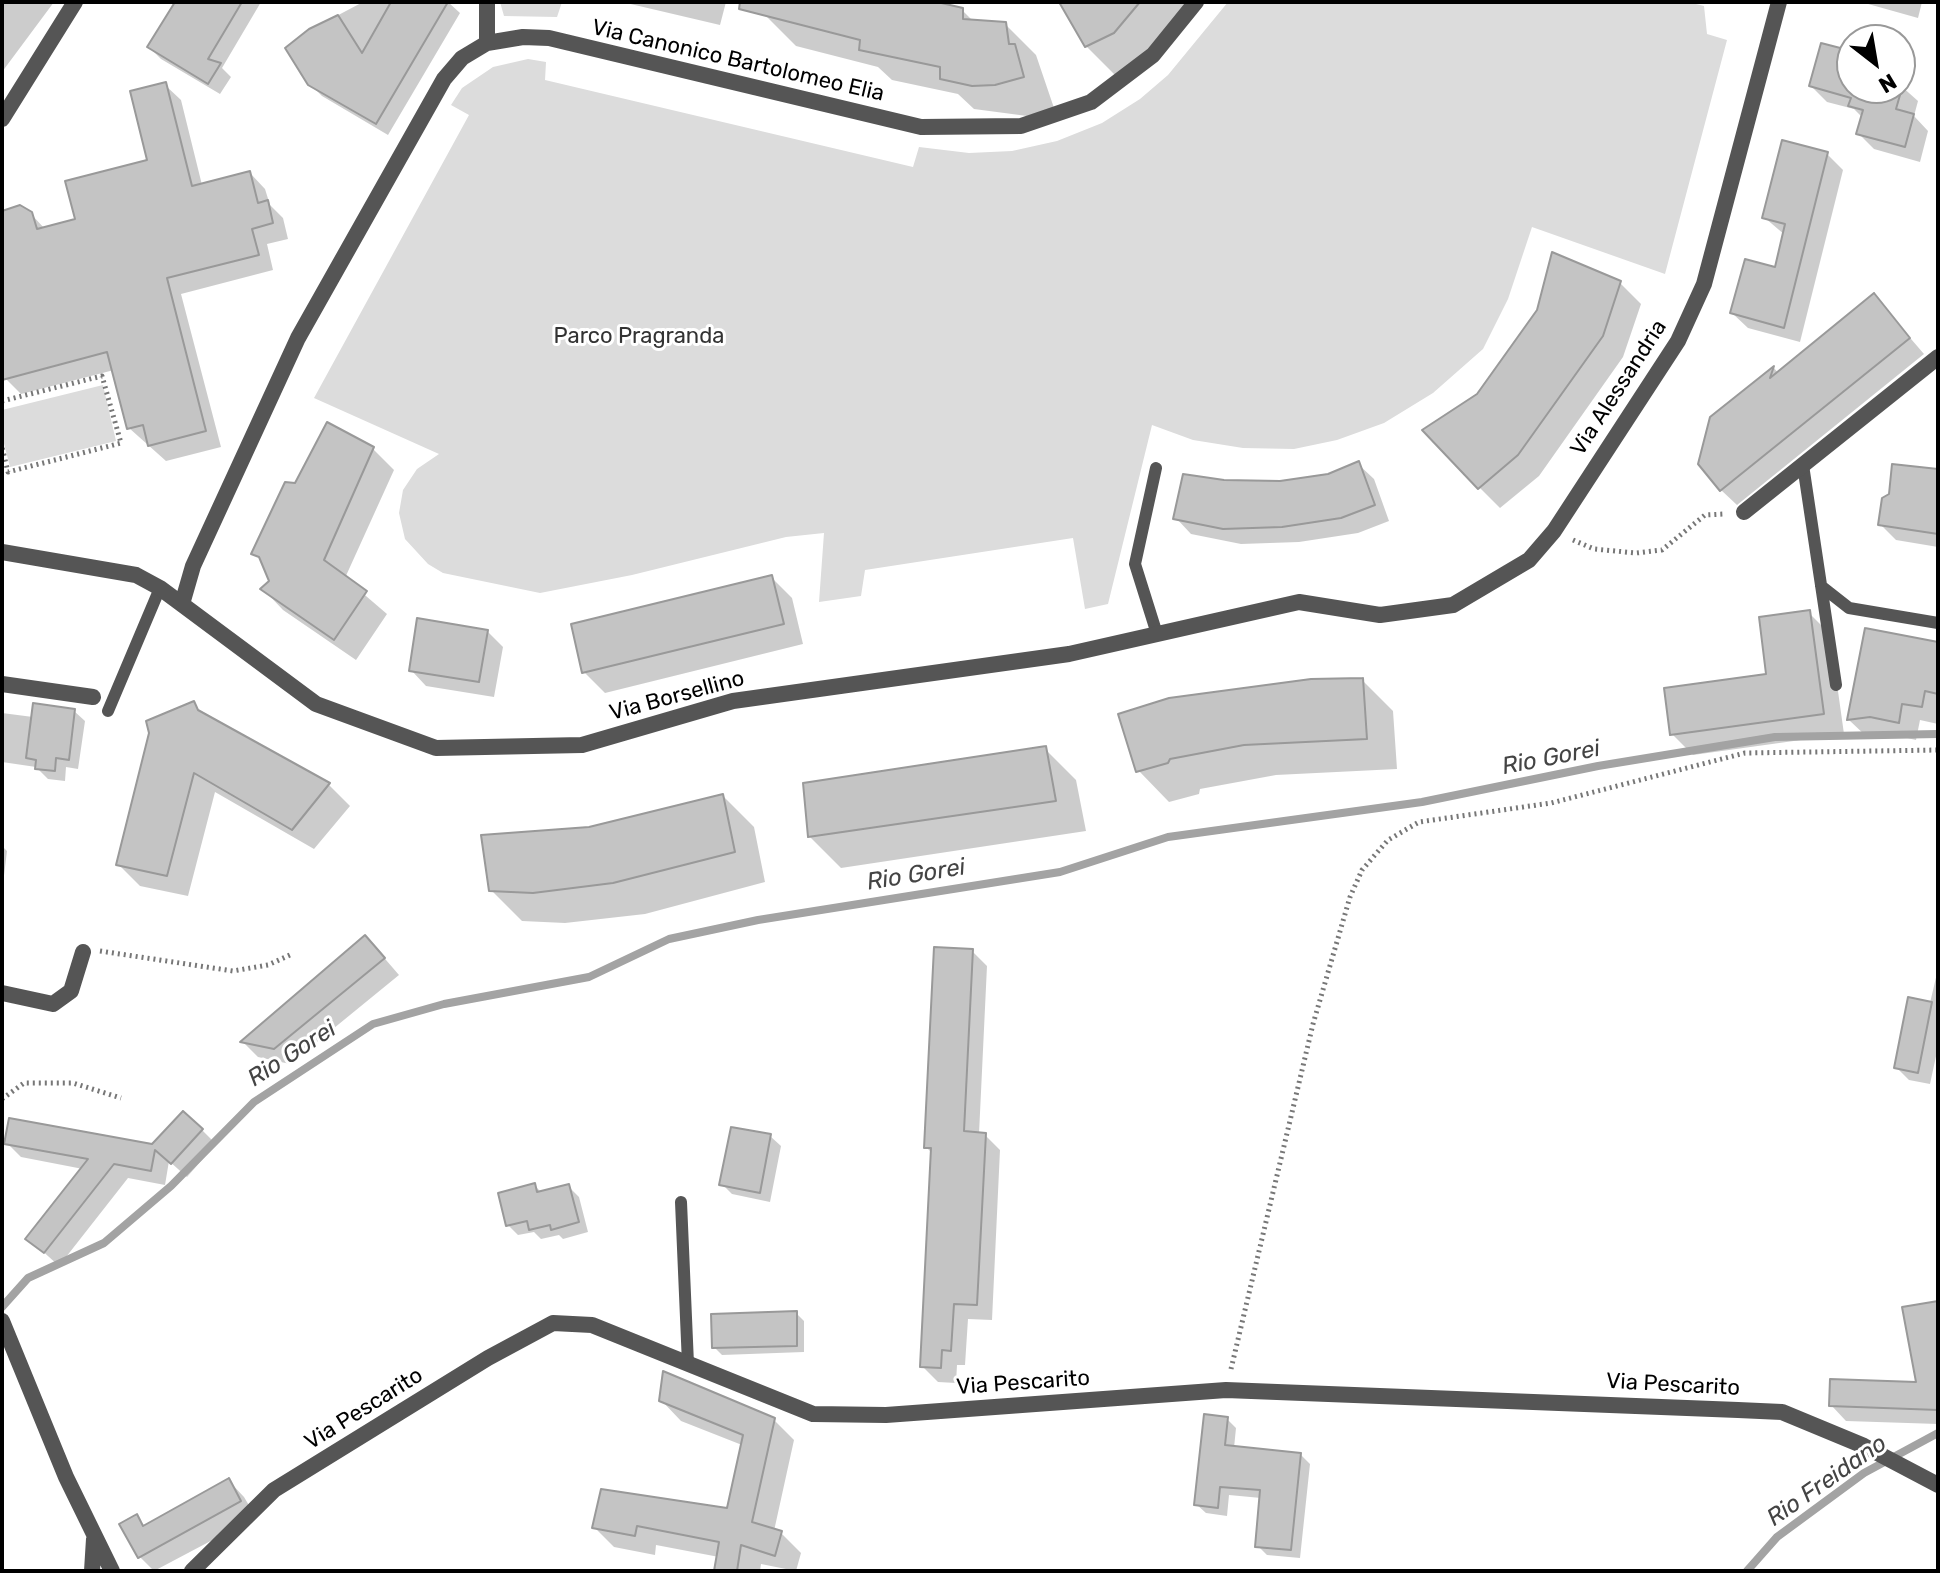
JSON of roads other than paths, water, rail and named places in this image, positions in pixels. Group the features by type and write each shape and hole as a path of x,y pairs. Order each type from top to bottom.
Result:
{"street":[{"path":"2,119 75,2"},
{"path":"487,2 487,43"},
{"name":"Via Canonico Bartolomeo Elia","path":"182,604 193,566 298,338 444,79 462,58 487,43 523,37 549,38 921,127 1021,126 1091,102 1153,55 1196,2"},
{"name":"Via Alessandria","path":"1453,605 1529,560 1554,531 1678,341 1704,284 1779,2"},
{"path":"1744,512 1938,357"},
{"name":"Via Borsellino","path":"2,552 136,575 160,588 316,704 436,748 582,745 733,701 1069,654 1299,602 1380,615 1453,605"},
{"path":"2,684 93,697"},
{"path":"2,993 53,1004 71,991 83,952"},
{"name":"Via Pescarito","path":"197,1566 274,1490 488,1358 553,1323 592,1325 813,1414 886,1415 1226,1390 1782,1412 1864,1446 1904,1470 1938,1485"},
{"path":"4,1324 112,1571"},
{"path":"92,1571 95,1537"}],"lane":[{"path":"1803,465 1836,685"},
{"path":"1156,468 1135,564 1157,634"},
{"path":"1821,586 1849,608 1938,623"},
{"path":"108,711 160,588"},
{"path":"681,1202 688,1364"}],"waterway":[{"name":"Rio Gorei","path":"2,1307 28,1278 104,1243 171,1186 254,1102 373,1024 444,1004 589,977 669,939 758,920 1060,872 1168,837 1422,802 1598,766 1775,737 1938,734"},
{"name":"Rio Freidano","path":"1747,1571 1777,1537 1864,1473 1938,1433"}],"park label":[{"name":"Parco Pragranda","path":"639,337"}]}
